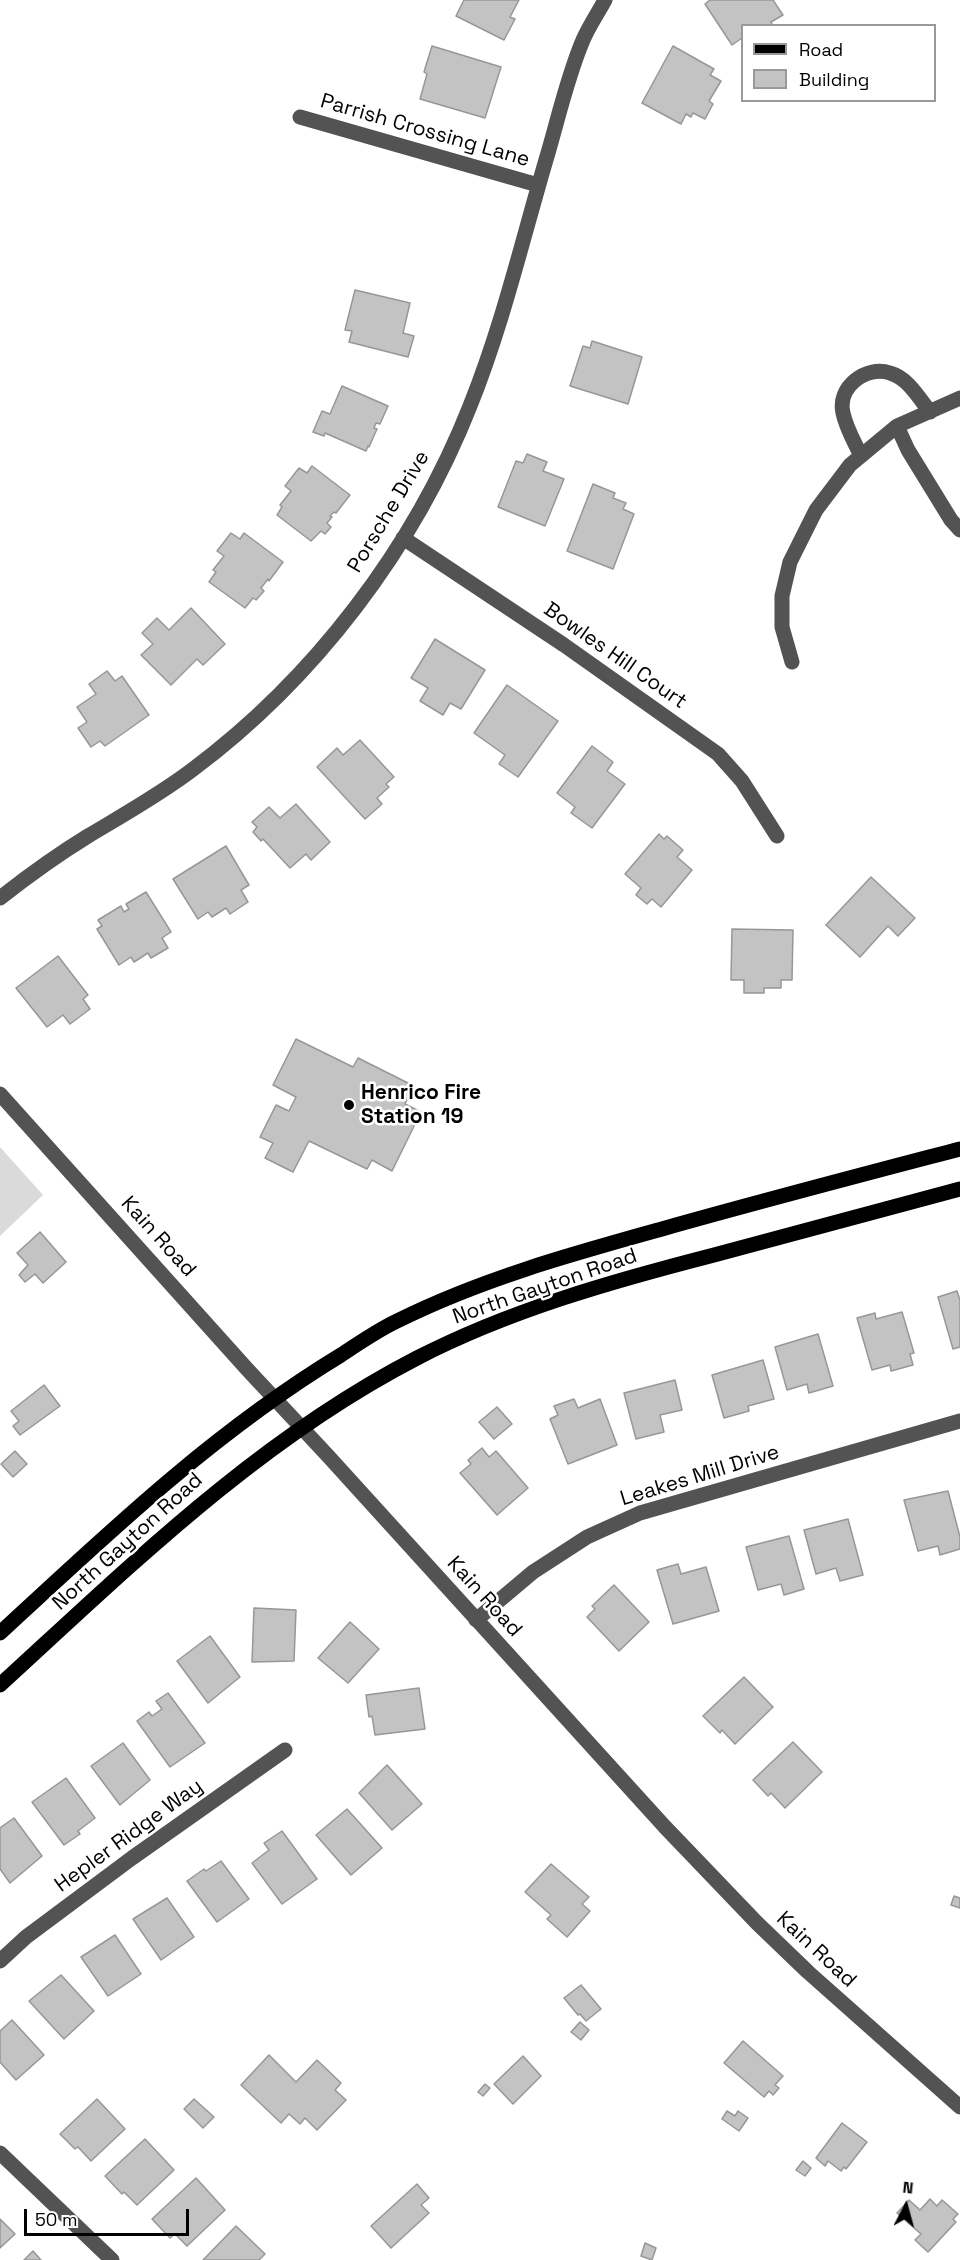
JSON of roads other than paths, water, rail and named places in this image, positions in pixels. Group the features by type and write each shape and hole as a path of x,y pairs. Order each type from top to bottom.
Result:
{"main road":[{"name":"North Gayton Road","path":"0,1633 193,1458 300,1379 395,1322 466,1290 620,1240 960,1149"},
{"name":"North Gayton Road","path":"0,1685 199,1505 302,1428 359,1391 416,1359 461,1337 515,1315 662,1268 960,1189"}],"street":[{"name":"Porsche Drive","path":"0,898 86,837 144,804 193,770 247,726 351,613 403,538 434,485 470,407 497,328 583,40 605,0"},
{"name":"Parrish Crossing Lane","path":"300,117 538,185"},
{"path":"861,456 842,412 843,394 852,381 872,372 890,372 906,382 930,412"},
{"path":"792,662 782,627 782,596 790,562 816,510 850,465 897,426 960,398"},
{"path":"897,426 908,450 951,520 960,530"},
{"name":"Bowles Hill Court","path":"403,538 564,645 718,754 742,781 777,836"},
{"name":"Kain Road","path":"0,1094 247,1369 658,1819 757,1923 861,2020 960,2107"},
{"name":"Leakes Mill Drive","path":"477,1620 533,1572 587,1537 640,1514 960,1421"},
{"name":"Hepler Ridge Way","path":"0,1961 26,1937 132,1858 285,1750"},
{"path":"0,2153 112,2260"}],"place":[{"name":"Henrico Fire Station 19","path":"349,1105"}]}
